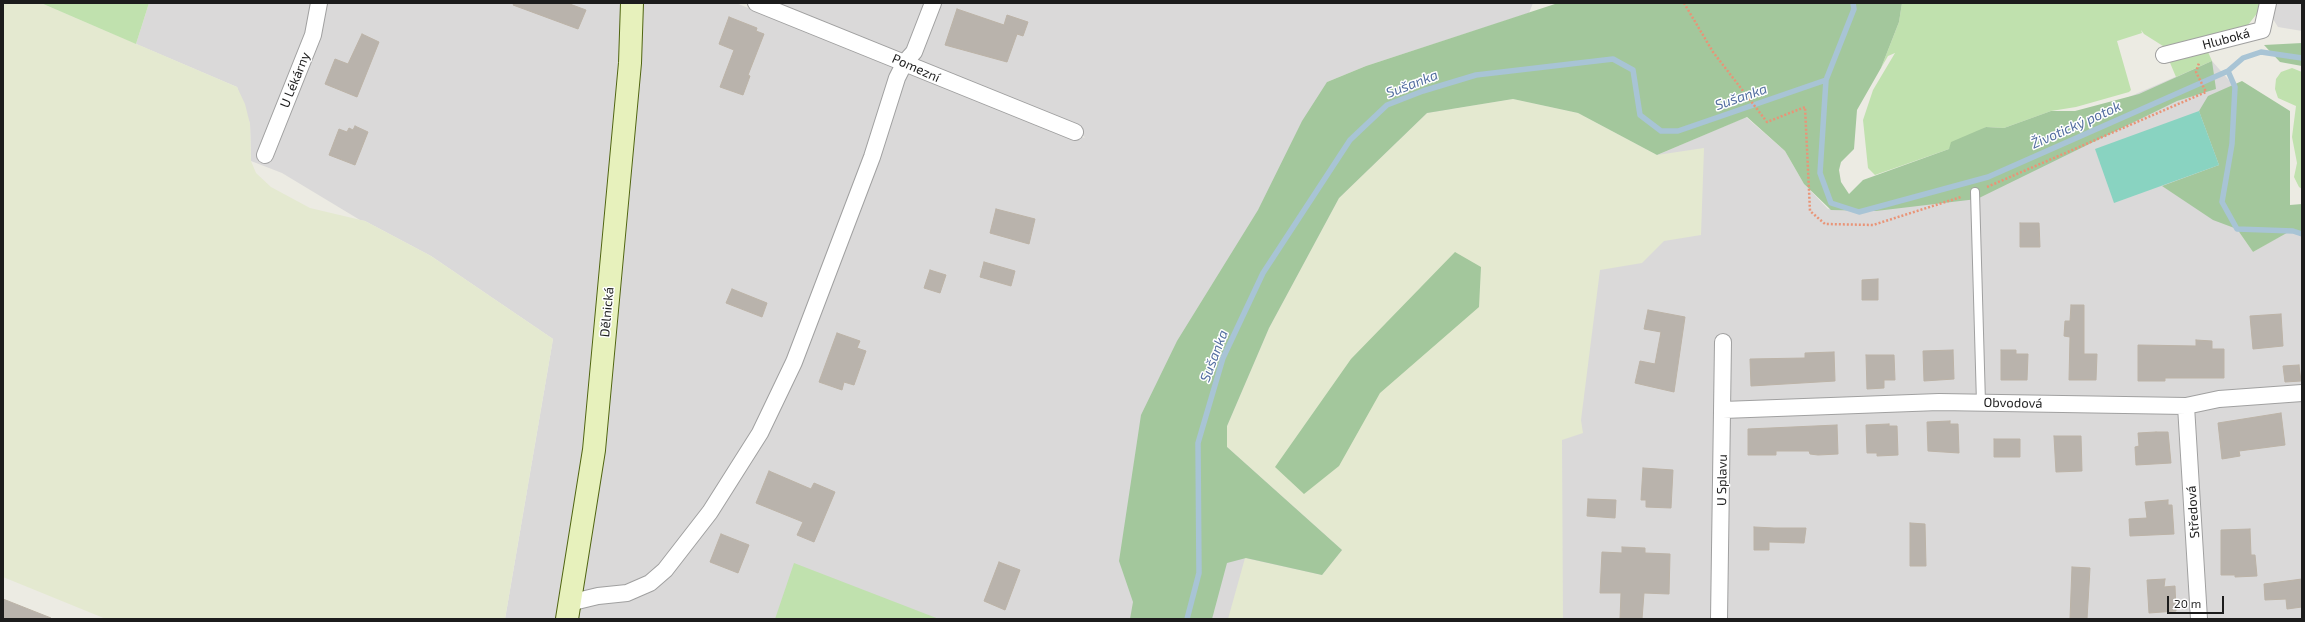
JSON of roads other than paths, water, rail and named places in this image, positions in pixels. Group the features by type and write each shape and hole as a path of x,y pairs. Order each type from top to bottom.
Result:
{"main road":[{"name":"Dělnická","path":"568,611 594,450 630,63 632,3"}],"street":[{"name":"U Lékárny","path":"265,155 313,35 319,3"},
{"name":"Pomezní","path":"756,3 1075,132"},
{"path":"568,611 598,596 627,593 650,583 668,566 710,512 742,463 760,433 794,362 872,157 897,78 905,62 914,52 933,3"},
{"name":"Hluboká","path":"2164,56 2262,30 2268,3"},
{"name":"U Splavu","path":"1719,619 1723,342"},
{"name":"Obvodová","path":"1722,410 1939,402 2186,406 2219,399 2302,393"},
{"name":"Středová","path":"2186,406 2199,619"}],"lane":[{"path":"1975,192 1981,403"}],"waterway":[{"name":"Sušanka","path":"1187,619 1199,573 1198,443 1223,358 1263,273 1350,140 1387,105 1423,91 1476,75 1613,59 1633,70 1640,115 1661,131 1678,131 1826,80 1854,9 1853,3"},
{"path":"2228,71 2243,58 2261,52 2302,58"},
{"name":"Životický potok","path":"1826,80 1820,173 1831,203 1859,212 1988,177 2228,71 2235,87 2232,144 2222,202 2237,229 2293,231 2302,234"}]}
